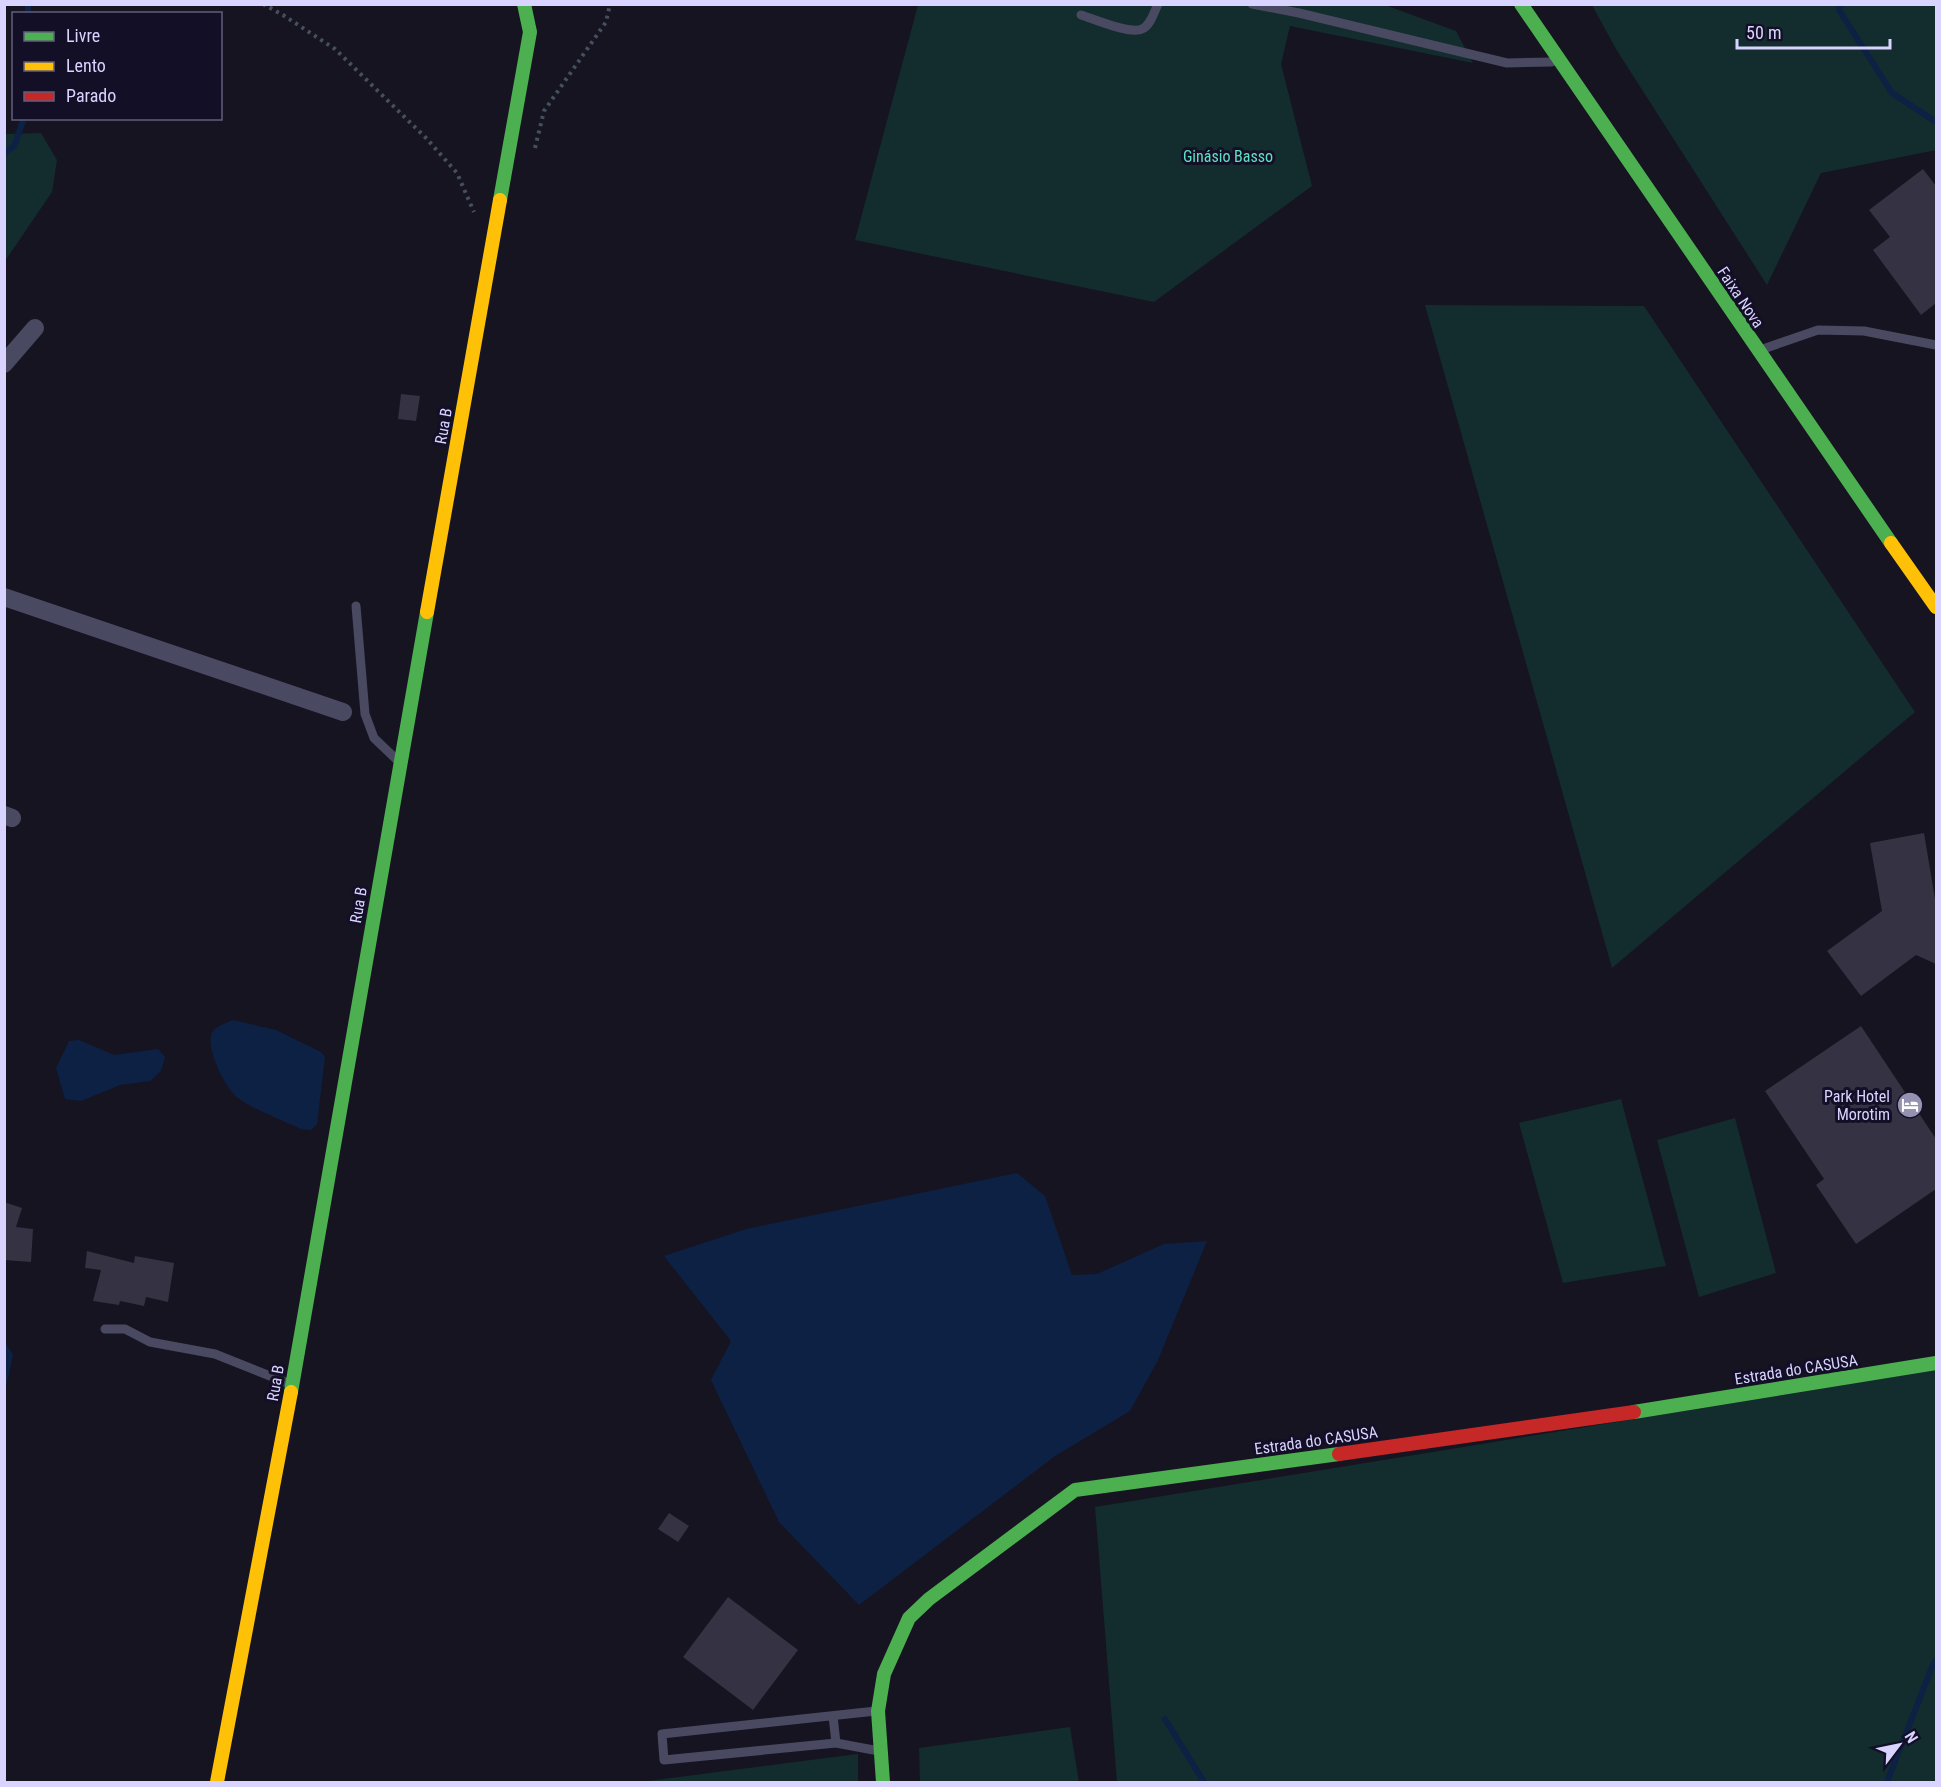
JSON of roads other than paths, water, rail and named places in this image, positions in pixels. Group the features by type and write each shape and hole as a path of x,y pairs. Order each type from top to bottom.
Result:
{"main road":[{"name":"Rua B","path":"217,1782 292,1384 530,32 524,4"},
{"name":"Faixa Nova","path":"1521,4 1936,607"},
{"name":"Estrada do CASUSA","path":"883,1782 878,1711 884,1674 909,1618 929,1599 1075,1490 1593,1419 1936,1363"}],"street":[{"path":"4,364 35,328"},
{"path":"4,597 343,712"}],"lane":[{"path":"1081,15 1132,31 1142,29 1149,22 1158,4"},
{"path":"1252,4 1507,63 1560,62"},
{"path":"1758,351 1818,330 1864,331 1936,345"},
{"path":"356,606 365,714 375,738 400,762"},
{"path":"105,1329 125,1329 150,1342 215,1354 292,1384"},
{"path":"878,1711 662,1734 664,1760 836,1743 881,1751"},
{"path":"833,1716 836,1743"}],"water":[{"path":"233,1020 276,1030 321,1052 325,1057 317,1124 311,1130 301,1129 252,1106 238,1098 228,1086 213,1056 211,1037 215,1029"},
{"path":"79,1040 114,1055 158,1049 165,1057 161,1071 150,1081 120,1085 81,1101 65,1099 56,1068 69,1041"},
{"path":"1017,1173 1045,1196 1072,1275 1097,1274 1164,1244 1207,1241 1158,1360 1130,1411 1055,1456 859,1605 779,1522 711,1380 731,1341 664,1256 746,1229"},
{"path":"5,1342 13,1355 6,1387 5,1412"}],"waterway":[{"path":"28,4 28,12"},
{"path":"1841,4 1839,10 1892,93 1936,122"},
{"path":"4,154 14,146 23,120"},
{"path":"1887,1782 1936,1660"},
{"path":"1165,1719 1204,1782"}],"place":[{"name":"Park Hotel Morotim","path":"1910,1105"}],"park label":[{"name":"Ginásio Basso","path":"1228,156"}]}
